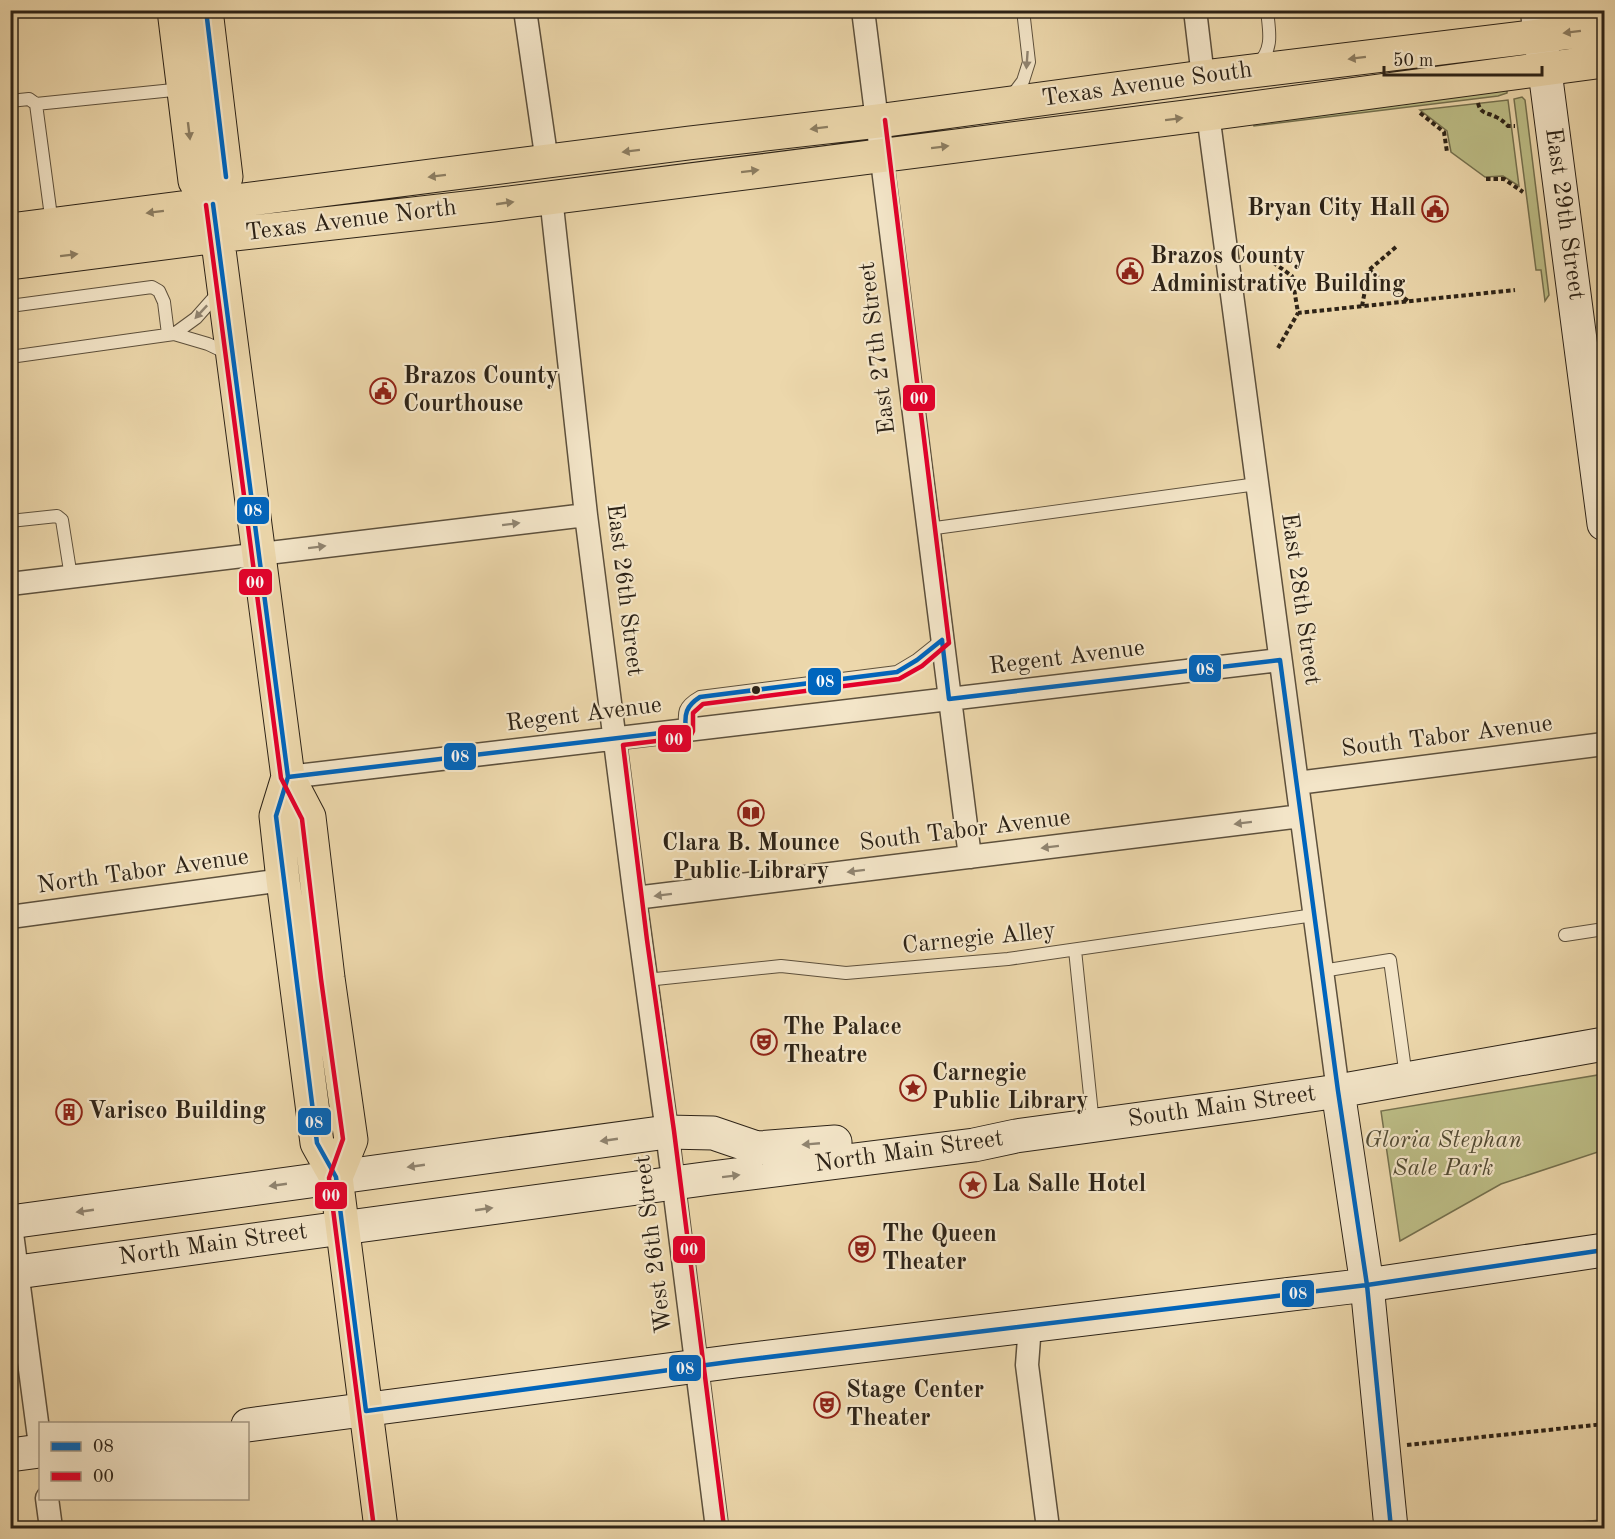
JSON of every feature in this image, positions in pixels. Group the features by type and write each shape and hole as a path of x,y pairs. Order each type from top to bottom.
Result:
{"main road":[{"path":"174,10 195,181 213,204 218,236 288,777 309,817 351,1140 336,1177"},
{"path":"206,10 226,177 213,204"},
{"name":"Texas Avenue South","path":"689,143 878,121 1251,71 1538,23 1605,28"},
{"name":"Texas Avenue South","path":"692,179 1605,61"},
{"name":"Texas Avenue North","path":"10,230 689,143"},
{"name":"Texas Avenue North","path":"10,263 692,179"},
{"path":"288,777 276,816 283,880 317,1143 336,1177 381,1528"}],"street":[{"path":"525,10 547,162"},
{"name":"East 27th Street","path":"863,10 970,857"},
{"path":"1195,10 1203,77"},
{"name":"East 29th Street","path":"1538,23 1605,524"},
{"name":"East 28th Street","path":"1208,114 1338,1091"},
{"name":"East 26th Street","path":"551,197 586,515 667,1132"},
{"path":"10,584 586,515"},
{"name":"Regent Avenue","path":"288,777 1281,660"},
{"name":"South Tabor Avenue","path":"1297,783 1605,744"},
{"name":"South Tabor Avenue","path":"635,898 1301,816"},
{"name":"North Tabor Avenue","path":"10,917 283,880"},
{"name":"South Main Street","path":"1016,1136 1338,1091 1605,1044"},
{"path":"1338,1091 1367,1285 1391,1528"},
{"name":"North Main Street","path":"11,1220 667,1132 713,1133 758,1148 976,1130 1016,1136"},
{"name":"West 26th Street","path":"667,1132 696,1366 713,1528"},
{"name":"North Main Street","path":"14,1272 974,1146 1016,1136"},
{"path":"11,1220 14,1272 39,1438"},
{"path":"249,1425 696,1366 1367,1285 1605,1250"},
{"path":"1030,1325 1027,1365 1048,1528"},
{"path":"10,1455 39,1451"},
{"path":"47,1500 51,1528"}],"lane":[{"path":"1006,104 1023,81 1029,62 1023,10"},
{"path":"1251,71 1265,57 1270,39 1267,10"},
{"path":"10,101 29,99 36,104 184,89"},
{"path":"36,104 52,225"},
{"path":"171,334 195,318 224,286"},
{"path":"10,306 70,303 134,294 152,287 159,291 164,302 171,334"},
{"path":"10,357 47,346 140,333 171,334 208,344 233,356"},
{"path":"928,529 1257,484"},
{"path":"10,521 57,516 62,520 71,577"},
{"path":"686,730 684,711 690,703 700,697 897,672 917,660 942,640"},
{"name":"Carnegie Alley","path":"646,980 781,966 846,973 1008,959 1314,915"},
{"path":"1565,935 1605,929"},
{"path":"1075,950 1093,1125"},
{"path":"1322,971 1390,960 1406,1078"},
{"path":"1583,1528 1605,1526"}],"path":[{"path":"1477,101 1480,110 1485,114 1500,118 1508,126 1515,126"},
{"path":"1414,108 1444,132 1447,152"},
{"path":"1486,179 1504,178 1523,192"},
{"path":"1362,306 1369,270 1396,247"},
{"path":"1267,258 1292,276 1298,313 1278,348"},
{"path":"1369,270 1408,301"},
{"path":"1298,313 1515,290"},
{"path":"1382,1444 1405,1445 1605,1424"}],"green space":[{"path":"1507,89 1507,93 1498,96 1254,126 1253,121"},
{"path":"1522,97 1525,100 1549,295 1545,301 1541,270 1536,270 1514,99"},
{"path":"1508,100 1519,186 1503,176 1485,177 1451,152 1447,131 1420,110"},
{"name":"Gloria Stephan Sale Park","path":"1604,1074 1604,1150 1501,1184 1400,1241 1381,1111"}],"transit line":[{"name":"08","path":"206,10 226,177"},
{"name":"00","path":"724,1527 623,745 690,737 693,731 693,713 703,704 899,679 922,666 949,643 885,120"},
{"name":"08","path":"213,204 288,777 276,816 317,1143 336,1177 366,1411 736,1361 1367,1285 1604,1250"},
{"name":"00","path":"206,205 281,778 302,819 343,1139 329,1178 374,1528"},
{"name":"08","path":"942,640 949,699 1280,660 1338,1091 1367,1285 1391,1528"},
{"name":"08","path":"288,777 686,730 687,711 700,697 897,672 917,660 942,640"}],"place":[{"name":"Bryan City Hall","path":"1435,209"},
{"name":"Brazos County Administrative Building","path":"1130,271"},
{"name":"Brazos County Courthouse","path":"383,391"},
{"name":"Clara B. Mounce Public Library","path":"751,813"},
{"name":"The Palace Theatre","path":"764,1042"},
{"name":"Carnegie Public Library","path":"913,1088"},
{"name":"Varisco Building","path":"69,1112"},
{"name":"La Salle Hotel","path":"973,1185"},
{"name":"The Queen Theater","path":"862,1249"},
{"name":"Stage Center Theater","path":"827,1405"}]}
